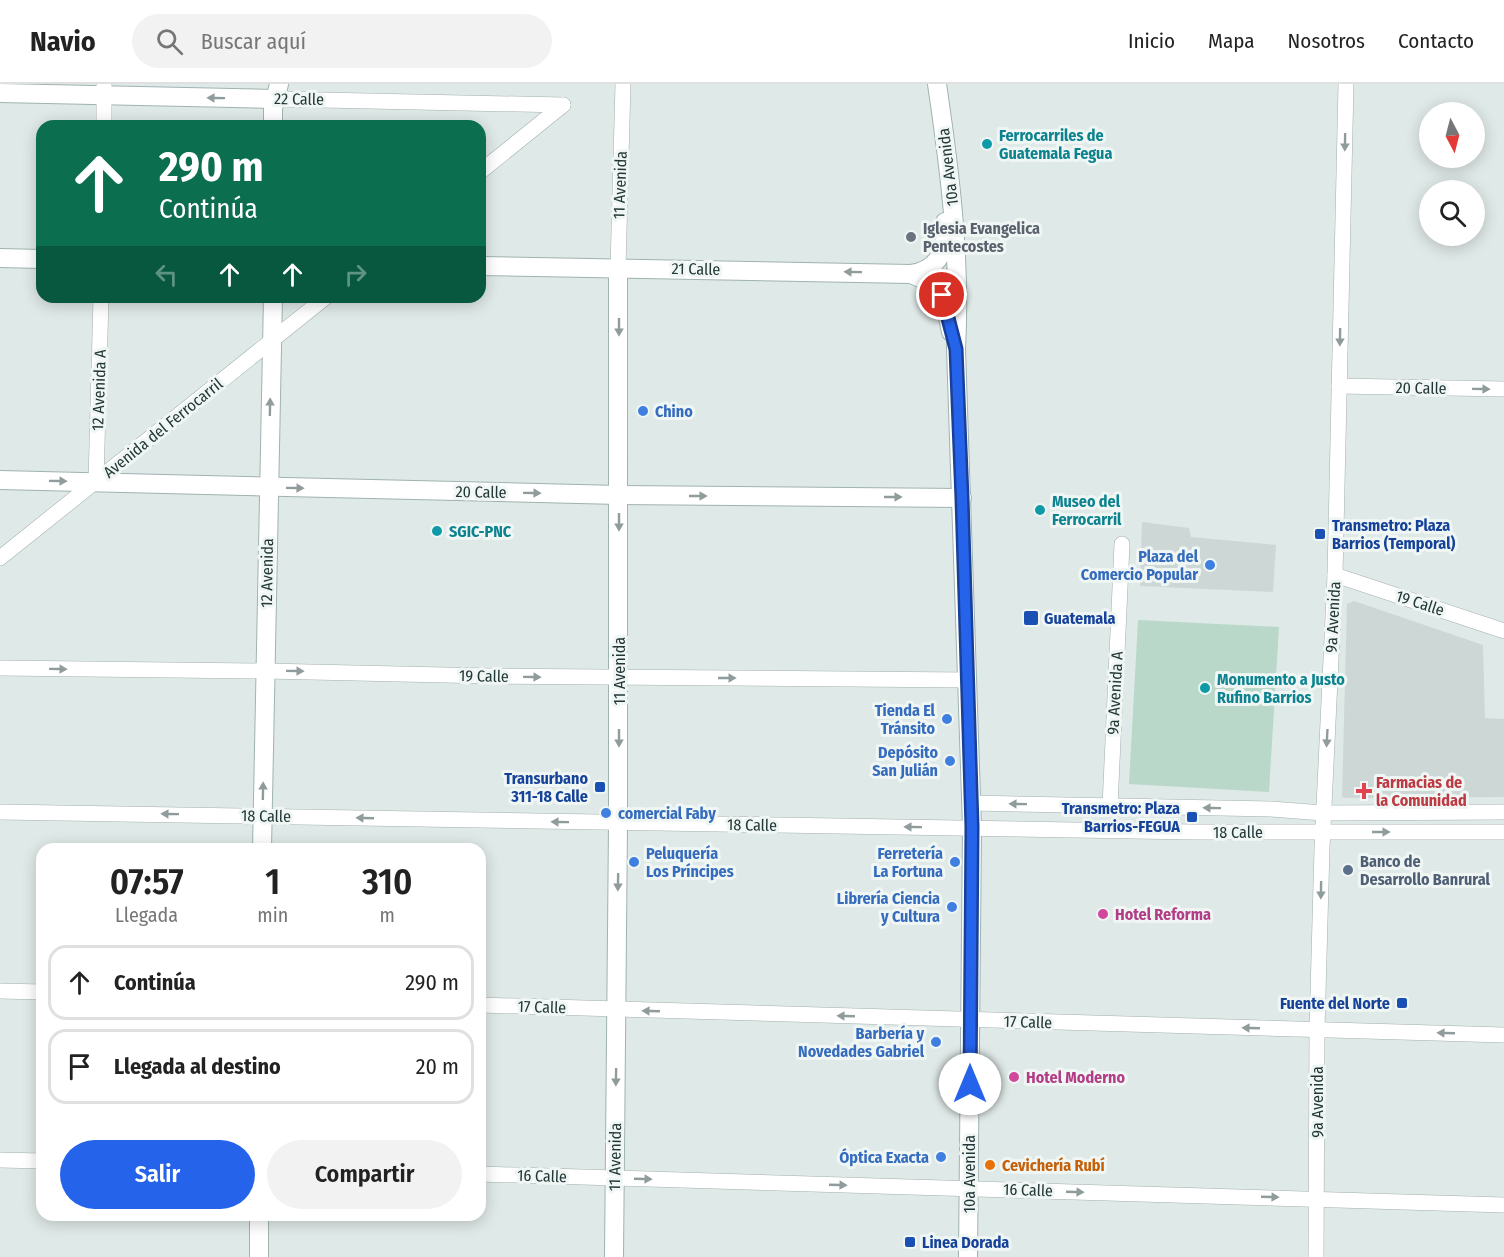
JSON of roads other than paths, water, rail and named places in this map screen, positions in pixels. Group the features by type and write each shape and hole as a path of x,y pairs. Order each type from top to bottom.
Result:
{"main road":[{"name":"10a Avenida","path":"911,274 928,270 934,265 941,253 946,233 925,84"},
{"name":"10a Avenida","path":"937,84 956,231 958,301 956,349 972,827 969,1257"},
{"path":"273,120 276,89"},
{"name":"22 Calle","path":"0,93 276,89"},
{"path":"0,258 36,259"},
{"name":"21 Calle","path":"486,266 911,274"},
{"name":"11 Avenida","path":"614,1257 619,678 618,268"},
{"path":"911,274 927,280 939,290 956,349"},
{"name":"12 Avenida","path":"262,843 273,303"},
{"name":"20 Calle","path":"0,480 619,495 962,498"},
{"path":"259,1221 259,1257"}],"street":[{"name":"11 Avenida","path":"618,268 623,84"},
{"name":"9a Avenida","path":"1316,1257 1317,1030 1322,832 1335,575 1346,84"},
{"name":"22 Calle","path":"276,89 563,105 486,167"},
{"path":"104,90 104,120"},
{"name":"12 Avenida A","path":"96,482 101,303"},
{"name":"Avenida del Ferrocarril","path":"0,558 318,303"},
{"name":"20 Calle","path":"1339,386 1504,389"},
{"name":"9a Avenida A","path":"1110,806 1122,544"},
{"name":"19 Calle","path":"1335,575 1504,631"},
{"name":"19 Calle","path":"0,668 619,678 967,680"},
{"name":"18 Calle","path":"971,803 1271,809 1323,813 1504,812"},
{"name":"18 Calle","path":"0,812 1193,832 1504,832"},
{"path":"0,991 36,992"},
{"name":"17 Calle","path":"486,1005 1504,1035"},
{"path":"0,1160 36,1161"},
{"name":"16 Calle","path":"486,1174 1504,1205"}],"place":[{"name":"Ferrocarriles de Guatemala Fegua","path":"987,144"},
{"name":"Iglesia Evangelica Pentecostes","path":"911,237"},
{"name":"Chino","path":"643,411"},
{"name":"Museo del Ferrocarril","path":"1040,510"},
{"name":"SGIC-PNC","path":"437,531"},
{"name":"Transmetro: Plaza Barrios (Temporal)","path":"1320,534"},
{"name":"Plaza del Comercio Popular","path":"1210,565"},
{"name":"Guatemala","path":"1031,618"},
{"name":"Monumento a Justo Rufino Barrios","path":"1205,688"},
{"name":"Tienda El Tránsito","path":"947,719"},
{"name":"Depósito San Julián","path":"950,761"},
{"name":"Transurbano 311-18 Calle","path":"600,787"},
{"name":"Farmacias de la Comunidad","path":"1364,791"},
{"name":"comercial Faby","path":"606,813"},
{"name":"Transmetro: Plaza Barrios-FEGUA","path":"1192,817"},
{"name":"Peluquería Los Príncipes","path":"634,862"},
{"name":"Ferretería La Fortuna","path":"955,862"},
{"name":"Banco de Desarrollo Banrural","path":"1348,870"},
{"name":"Librería Ciencia y Cultura","path":"952,907"},
{"name":"Hotel Reforma","path":"1103,914"},
{"name":"Fuente del Norte","path":"1402,1003"},
{"name":"Barbería y Novedades Gabriel","path":"936,1042"},
{"name":"Hotel Moderno","path":"1014,1077"},
{"name":"Óptica Exacta","path":"941,1157"},
{"name":"Cevichería Rubí","path":"990,1165"},
{"name":"Linea Dorada","path":"910,1242"}]}
